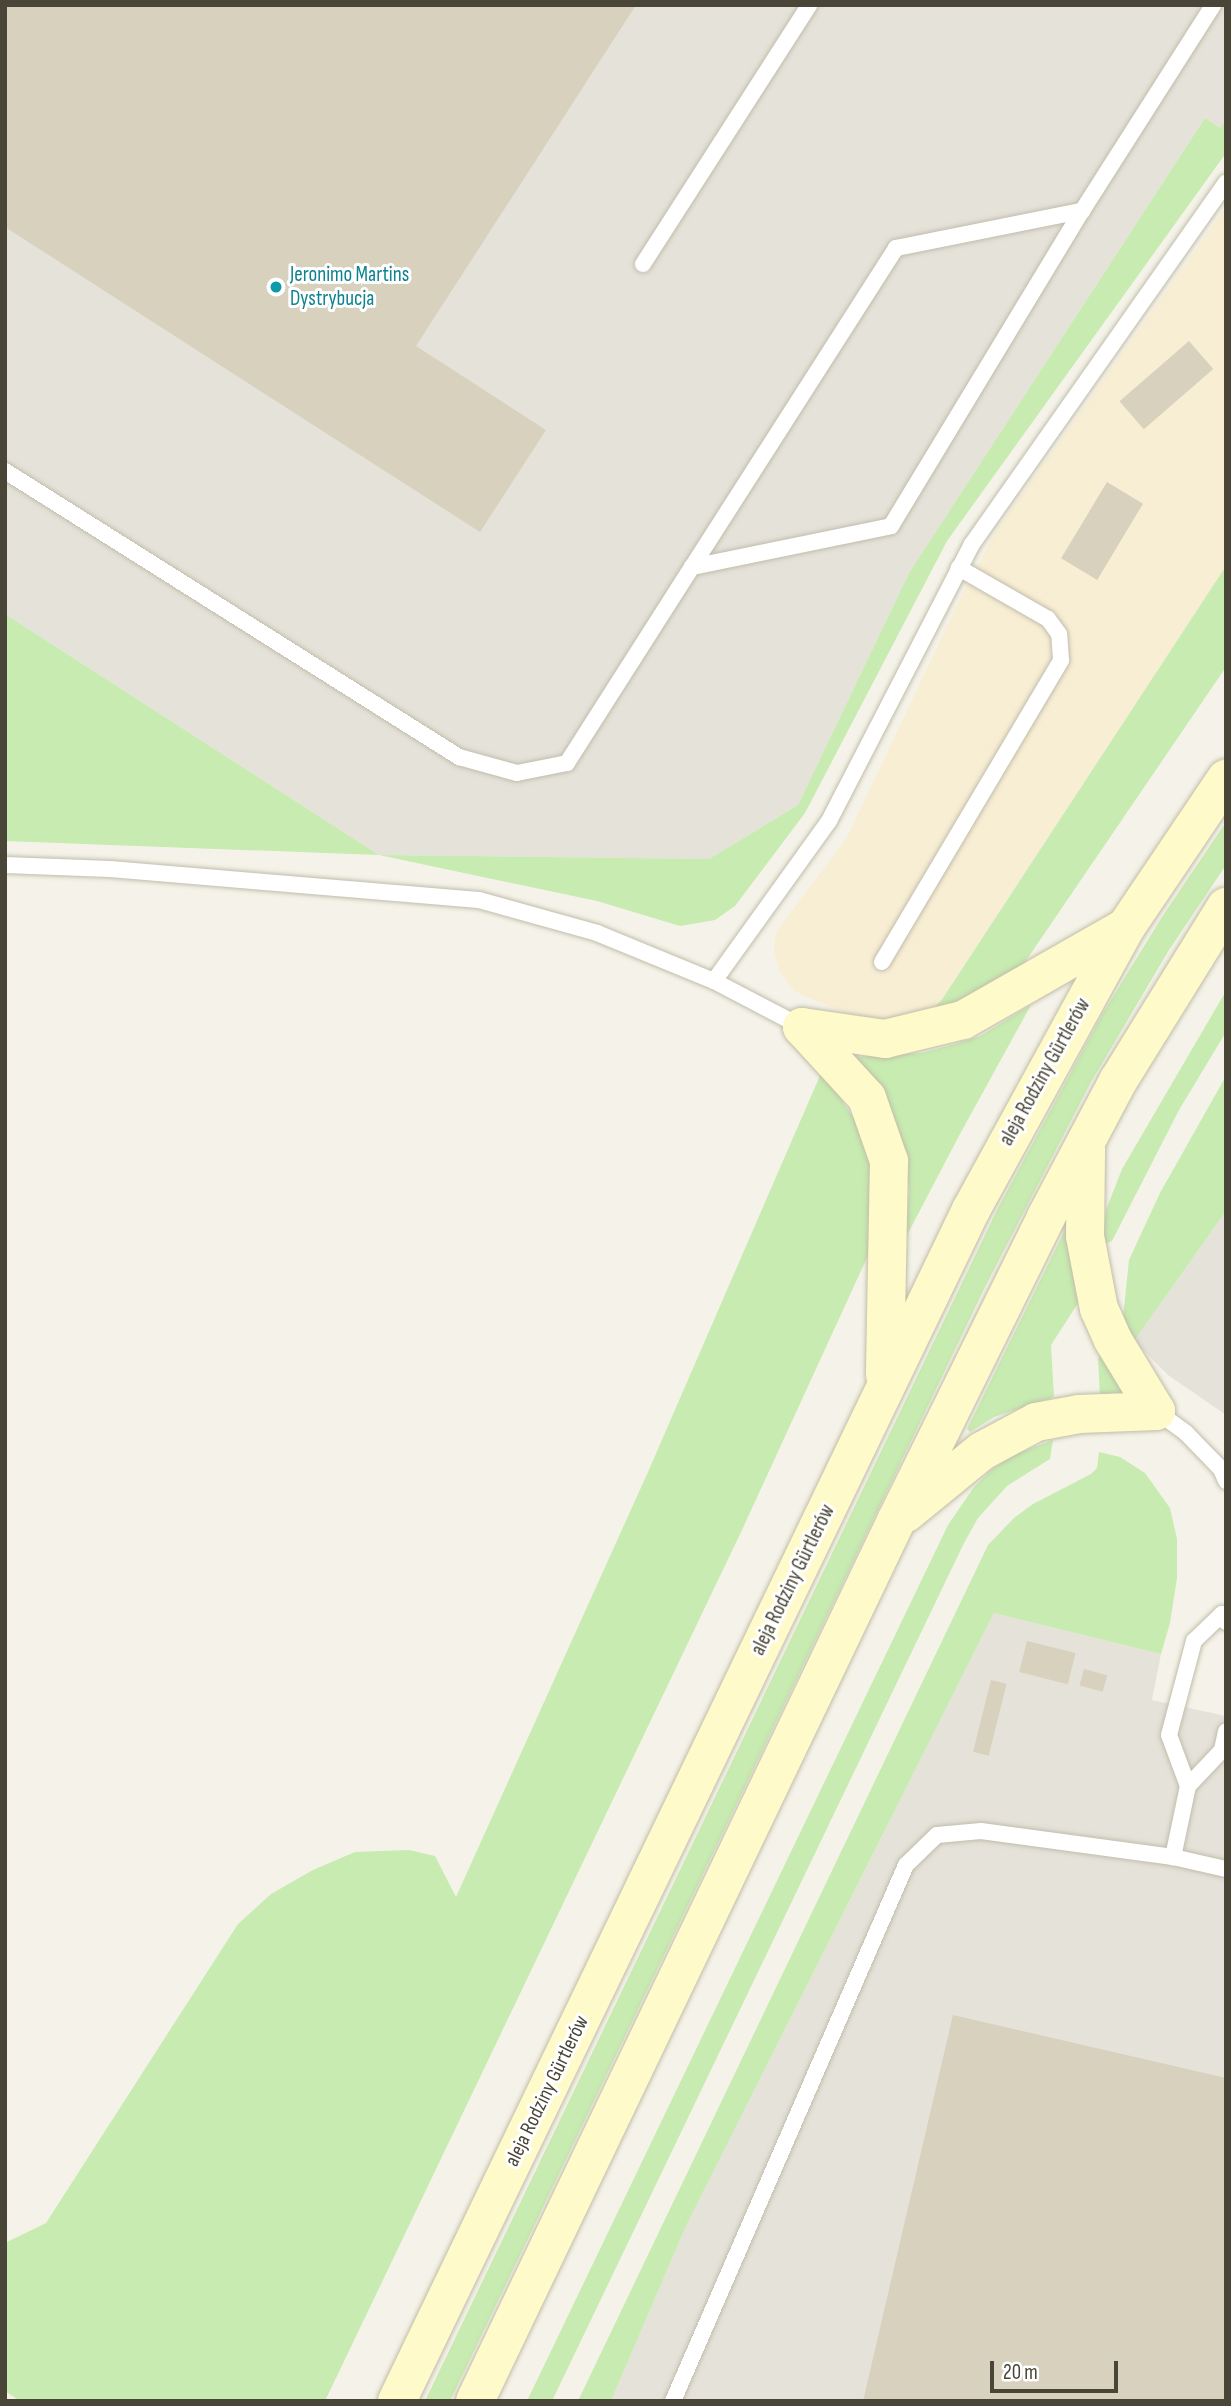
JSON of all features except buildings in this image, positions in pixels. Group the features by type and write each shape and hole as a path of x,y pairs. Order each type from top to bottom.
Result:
{"main road":[{"name":"aleja Rodziny Gürtlerów","path":"397,2401 971,1209 1126,927 1226,779"},
{"path":"475,2401 897,1519 1087,1140 1125,1069 1226,907"},
{"path":"802,1027 885,1039 963,1020 1126,927"},
{"path":"802,1027 867,1098 889,1161 884,1388"},
{"path":"897,1519 982,1451 1036,1422 1079,1414 1156,1411 1112,1340 1099,1309 1085,1236 1087,1140"}],"lane":[{"path":"643,264 809,5"},
{"path":"692,567 891,526 1082,211 1213,5"},
{"path":"714,981 829,821 972,544 1226,182"},
{"path":"5,471 459,757 517,773 567,763 896,248 1082,211"},
{"path":"881,962 1061,660 1059,634 1048,620 959,568"},
{"path":"5,865 110,869 480,900 597,933 714,981 802,1027"},
{"path":"1156,1411 1203,1451 1221,1469 1226,1481"},
{"path":"1188,1786 1169,1735 1194,1641 1224,1612"},
{"path":"1173,1857 1188,1786 1222,1750 1226,1731"},
{"path":"673,2401 906,1865 937,1835 981,1831 1173,1857 1226,1869"}],"shaded area":[{"name":"Jeronimo Martins Dystrybucja","path":"5,5 1226,5 1226,119 1220,128 1205,118 909,573 798,805 709,859 379,855 5,614"},
{"path":"1226,207 1226,566 941,1001 931,1010 907,1017 885,1019 849,1015 794,991 779,970 774,951 776,932 846,839 956,607 996,531"},
{"path":"1226,1211 1226,1415 1168,1375 1134,1341"},
{"path":"994,1613 1161,1654 1152,1700 1226,1716 1226,2401 611,2401 686,2226"}],"green space":[{"path":"1205,118 1220,128 1226,119 1226,153 947,541 805,813 735,906 715,920 680,926 597,901 379,855 709,859 798,805 909,573"},
{"path":"1226,566 1226,667 1023,965 994,989 931,1010 941,1001"},
{"path":"5,614 379,855 5,841"},
{"path":"1226,822 1226,865 1169,950 1091,1082 985,1287 450,2401 425,2401 998,1208 1103,1013 1162,917"},
{"path":"1226,991 1226,1032 1179,1110 1112,1241 1102,1245 1106,1210 1122,1169"},
{"path":"1031,1005 906,1237 909,1190 906,1166 856,1057 921,1053 955,1044 980,1036"},
{"path":"822,1071 857,1123 873,1173 871,1249 742,1530 325,2401 20,2401 5,2391 5,2243 46,2223 238,1924 271,1894 313,1870 355,1852 409,1850 435,1856 456,1897 648,1472"},
{"path":"1226,1076 1226,1211 1134,1341 1123,1318 1129,1260 1160,1193"},
{"path":"1066,1228 1080,1300 1051,1345 1054,1397 994,1417 970,1432 967,1429"},
{"path":"1102,1354 1140,1399 1100,1397 1098,1358"},
{"path":"1053,1440 1050,1459 1007,1486 978,1518 964,1543 552,2401 527,2401 948,1525 974,1487 990,1471 1011,1456"},
{"path":"1099,1452 1120,1457 1145,1473 1170,1508 1177,1539 1177,1578 1170,1623 1161,1654 994,1613 686,2226 611,2401 578,2401 988,1545 1014,1518 1033,1504 1091,1474 1097,1468"}],"place":[{"name":"Jeronimo Martins Dystrybucja","path":"276,287"}]}
